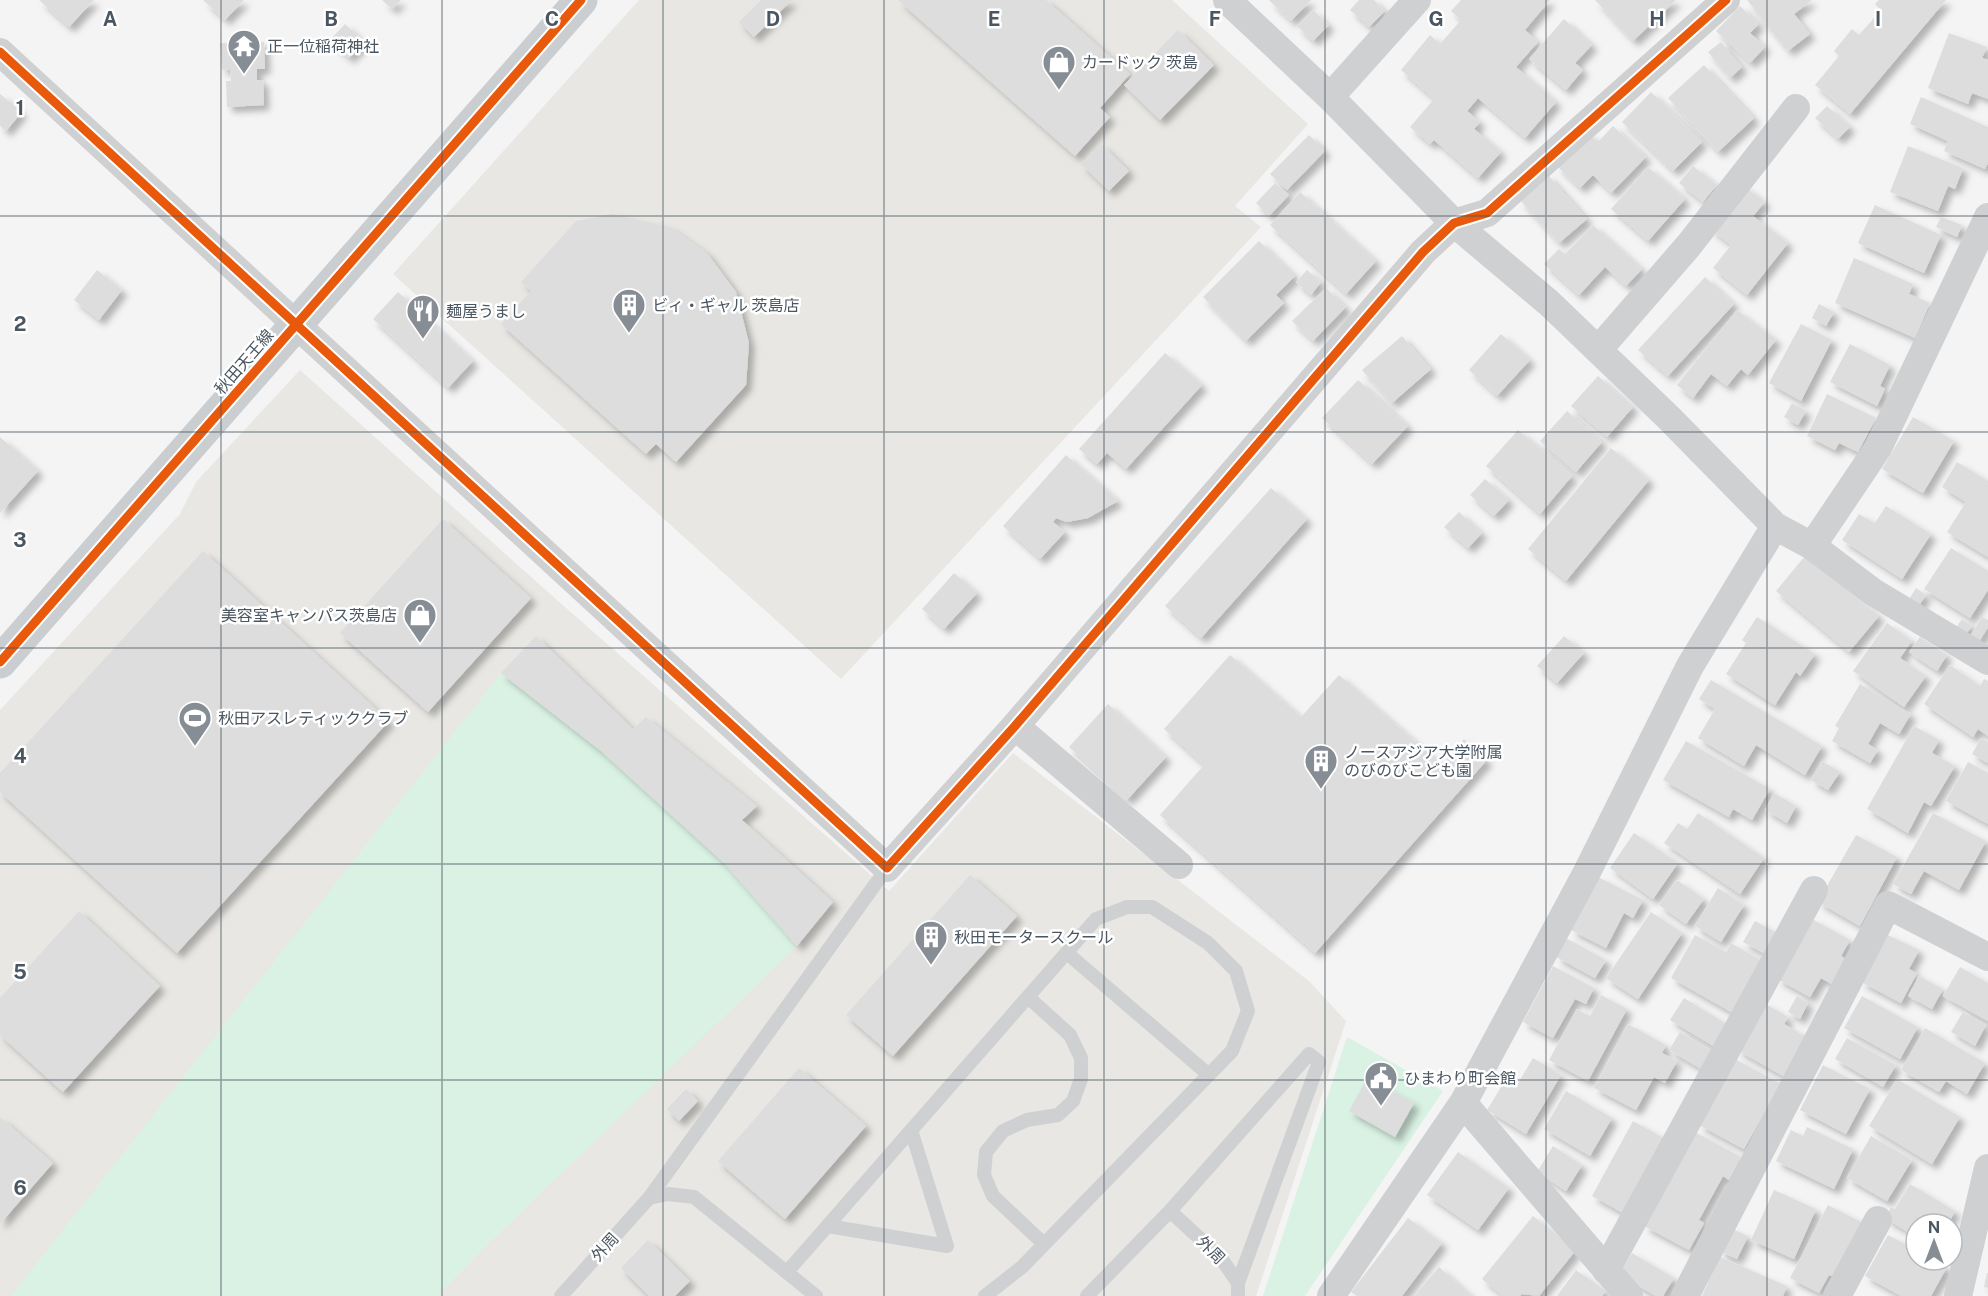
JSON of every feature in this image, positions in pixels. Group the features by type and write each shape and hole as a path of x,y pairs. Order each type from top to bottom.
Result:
{"main road":[{"name":"秋田天王線","path":"0,662 581,0"}],"street":[{"path":"1227,0 1330,97 1454,223 1549,303 1599,350 1775,526 1812,546 1873,592 1988,661"},
{"path":"1330,97 1417,0"},
{"path":"0,52 887,868 1015,726 1423,252 1454,223 1487,213 1726,0"},
{"path":"1599,350 1689,245 1796,108"},
{"path":"1812,546 1878,448 1987,225"},
{"path":"1331,1296 1462,1103 1587,872 1690,666 1775,526"},
{"path":"1015,726 1179,865"},
{"path":"1606,1270 1814,890"},
{"path":"1685,1296 1888,905 1988,957"},
{"path":"1462,1103 1629,1296"},
{"path":"1958,1296 1988,1168"},
{"path":"1837,1296 1878,1220"}],"lane":[{"name":"外周","path":"567,1293 649,1198 887,868"},
{"path":"787,1272 1096,919 1127,907 1152,907 1208,943 1236,971 1248,1011 1232,1051 1022,1267 985,1296"},
{"path":"1067,953 1209,1075"},
{"path":"1028,997 1070,1035 1081,1058 1081,1079 1073,1101 1058,1115 1027,1119 1003,1131 986,1152 984,1175 993,1196 1044,1245"},
{"path":"1087,1296 1170,1211 1309,1054 1319,1062 1238,1290"},
{"path":"828,1226 947,1246 911,1130"},
{"path":"649,1198 668,1194 694,1197 816,1296"},
{"name":"外周","path":"1170,1211 1221,1258 1238,1290"}],"shaded area":[{"path":"639,0 1172,0 1308,124 1235,206 1261,227 841,679 393,274"},
{"path":"300,370 549,593 889,891 1013,753 1309,981 1346,1021 1256,1296 0,1296 0,710 180,514 196,482"}],"green space":[{"path":"501,673 601,751 724,863 797,946 437,1296 11,1296"},
{"path":"1347,1037 1443,1091 1305,1296 1263,1296"}],"building":[{"path":"39,0 94,0 69,27"},
{"path":"203,0 244,0 225,20"},
{"path":"382,0 401,0 392,9"},
{"path":"761,0 792,0 754,37 739,22"},
{"name":"カードック 茨島","path":"898,0 1046,0 1130,74 1100,108 1110,117 1075,156"},
{"path":"1269,0 1311,0 1291,21"},
{"path":"1359,0 1374,0 1385,11 1369,27 1350,10"},
{"path":"1461,0 1550,0 1525,30 1538,42 1516,67 1556,102 1525,138 1478,98 1467,111 1480,122 1474,129 1501,152 1478,178 1434,140 1430,144 1410,127 1434,99 1401,70 1430,35 1440,44 1461,20 1451,11"},
{"path":"1595,0 1676,0 1633,41"},
{"path":"1747,0 1812,0 1794,14 1810,34 1788,51"},
{"path":"1879,0 1946,0 1850,114 1815,85 1839,56 1834,51 1852,29 1859,35 1881,10 1875,4"},
{"path":"1740,6 1759,24 1750,33 1765,47 1750,63 1716,31"},
{"path":"1313,10 1329,25 1313,41 1297,26"},
{"path":"1564,19 1592,45 1575,63 1583,70 1566,90 1529,59"},
{"path":"345,24 364,42 349,58 329,41"},
{"path":"1178,30 1214,65 1160,120 1124,85"},
{"path":"1949,33 1987,47 1982,58 1988,60 1988,99 1972,93 1968,104 1928,88"},
{"name":"正一位稲荷神社","path":"264,42 265,69 257,69 257,80 263,80 264,105 227,107 226,81 231,81 230,69 222,70 220,43"},
{"path":"1721,42 1742,67 1730,78 1708,52"},
{"path":"1704,65 1754,118 1718,152 1668,98"},
{"path":"1651,92 1702,142 1673,171 1622,122"},
{"path":"0,94 22,112 6,131 0,126"},
{"path":"1921,97 1988,127 1988,163 1985,169 1944,151 1948,141 1910,124"},
{"path":"1827,106 1850,127 1838,139 1815,118"},
{"path":"1613,126 1646,157 1611,193 1593,175 1580,188 1557,166 1588,133 1598,142"},
{"path":"1309,135 1325,151 1287,190 1270,174"},
{"path":"1101,144 1129,171 1109,191 1081,164"},
{"path":"1908,146 1963,168 1955,189 1948,186 1938,211 1890,192"},
{"path":"1693,166 1717,185 1703,202 1679,183"},
{"path":"1648,167 1685,199 1648,241 1611,209"},
{"path":"1548,175 1587,219 1559,243 1520,200"},
{"path":"1275,183 1289,195 1269,216 1256,203"},
{"path":"1744,186 1765,202 1753,216 1788,243 1747,295 1713,268 1731,245 1710,229"},
{"path":"1300,192 1376,261 1346,294 1270,225"},
{"path":"1875,205 1941,235 1924,273 1858,243"},
{"name":"ビィ・ギャル 茨島店","path":"613,214 670,227 707,253 736,292 749,343 746,385 676,462 656,444 646,454 501,324 531,291 521,282 576,221"},
{"path":"1941,217 1962,225 1957,237 1936,227"},
{"path":"1593,225 1642,269 1626,286 1605,267 1579,295 1544,264 1559,249 1565,254"},
{"path":"1259,241 1295,276 1276,295 1284,303 1246,341 1203,297"},
{"path":"1854,258 1913,284 1909,294 1930,303 1915,338 1835,303"},
{"path":"97,270 122,290 99,320 74,300"},
{"path":"1307,270 1321,282 1311,295 1296,282"},
{"path":"1705,277 1734,304 1668,376 1638,350"},
{"path":"1326,288 1346,307 1313,341 1292,321"},
{"name":"麺屋うまし","path":"398,292 473,361 448,388 373,319"},
{"path":"1819,304 1834,312 1826,326 1812,318"},
{"path":"1737,310 1776,340 1748,375 1741,369 1727,386 1711,374 1693,398 1677,385"},
{"path":"1801,324 1832,340 1801,401 1769,383"},
{"path":"1501,334 1530,360 1497,396 1469,370"},
{"path":"1402,336 1431,369 1392,403 1362,370"},
{"path":"1850,344 1890,365 1880,386 1885,389 1877,406 1830,382"},
{"path":"1165,353 1202,385 1126,469 1107,453 1097,464 1079,449"},
{"path":"1598,376 1633,407 1607,437 1571,406"},
{"path":"1358,380 1408,426 1372,464 1322,418"},
{"path":"1827,394 1876,418 1858,452 1839,443 1835,450 1807,436"},
{"path":"1792,403 1806,411 1798,425 1784,417"},
{"path":"1567,411 1602,442 1576,472 1540,441"},
{"path":"1913,417 1954,441 1923,493 1882,469"},
{"path":"1518,430 1572,476 1540,514 1486,466"},
{"path":"0,437 38,471 0,513"},
{"path":"1611,448 1649,480 1566,581 1528,549"},
{"path":"1066,455 1118,501 1088,518 1067,522 1056,518 1053,522 1065,532 1040,559 1003,526"},
{"path":"1957,462 1988,481 1988,557 1947,532 1966,502 1942,487"},
{"path":"1485,479 1509,500 1494,516 1470,495"},
{"path":"1271,488 1307,519 1201,638 1165,606"},
{"path":"1886,506 1931,534 1902,579 1842,540 1859,514 1875,523"},
{"path":"1459,512 1482,533 1468,548 1444,527"},
{"path":"443,519 531,598 428,712 340,633"},
{"path":"1951,548 1988,571 1988,590 1970,618 1924,589"},
{"name":"秋田アスレティッククラブ","path":"203,551 389,721 177,953 0,792 0,773"},
{"path":"1805,556 1879,616 1849,652 1776,591"},
{"path":"954,573 977,593 944,629 922,609"},
{"path":"1916,588 1926,595 1917,608 1908,601"},
{"path":"1757,617 1815,654 1800,676 1796,672 1775,705 1726,674 1746,643 1742,640"},
{"path":"1982,617 1988,620 1988,627 1978,643 1969,638"},
{"path":"1962,619 1972,626 1963,638 1953,632"},
{"path":"1887,623 1912,641 1900,658 1926,676 1904,707 1853,671"},
{"path":"536,636 633,729 646,717 757,806 742,820 833,902 797,946 724,863 601,751 501,673"},
{"path":"1564,636 1584,653 1557,683 1537,666"},
{"path":"1920,637 1947,655 1937,671 1909,652"},
{"name":"ノースアジア大学附属 のびのびこども園","path":"1230,655 1301,717 1339,675 1442,765 1464,739 1487,760 1315,953 1160,815 1204,765 1164,729"},
{"path":"1950,665 1980,686 1984,679 1988,681 1988,736 1978,729 1973,737 1924,704"},
{"path":"1711,680 1822,746 1805,775 1756,745 1744,766 1698,738 1715,709 1699,699"},
{"path":"1860,684 1911,714 1899,734 1880,723 1868,744 1878,750 1870,763 1832,741 1839,728 1835,726"},
{"path":"1108,704 1166,757 1127,800 1069,747"},
{"path":"1914,726 1939,740 1932,753 1955,766 1931,806 1924,802 1908,833 1867,809"},
{"path":"1981,738 1988,742 1988,763 1972,754"},
{"path":"1686,741 1770,789 1752,820 1733,809 1729,817 1663,780"},
{"path":"1822,761 1840,772 1828,790 1811,780"},
{"path":"1968,762 1988,773 1988,824 1946,801"},
{"path":"1774,793 1796,806 1787,823 1765,810"},
{"path":"1698,813 1764,858 1740,894 1664,843 1678,823 1687,829"},
{"path":"1933,813 1986,841 1959,890 1924,871 1911,894 1893,884"},
{"path":"1634,833 1678,863 1653,899 1610,868"},
{"path":"1856,835 1897,857 1860,926 1818,902"},
{"name":"秋田モータースクール","path":"970,875 1017,916 893,1056 846,1015"},
{"path":"1598,877 1643,900 1633,918 1624,913 1606,948 1571,930"},
{"path":"1677,880 1704,899 1686,924 1659,905"},
{"path":"1718,888 1744,905 1721,942 1695,926"},
{"path":"79,911 160,986 63,1092 0,1035 0,998"},
{"path":"1651,912 1682,933 1638,999 1606,978"},
{"path":"1812,919 1850,940 1841,956 1849,961 1835,986 1821,978 1810,997 1777,979"},
{"path":"1755,921 1781,935 1769,956 1743,942"},
{"path":"1886,934 1919,950 1909,969 1917,973 1901,1003 1861,982"},
{"path":"1695,935 1726,952 1731,943 1762,961 1733,1013 1671,978"},
{"path":"1566,938 1606,960 1595,978 1556,957"},
{"path":"1553,966 1594,988 1586,1004 1575,999 1553,1038 1523,1022"},
{"path":"1960,967 1988,983 1988,1021 1943,996"},
{"path":"1919,976 1943,989 1932,1009 1908,996"},
{"path":"1601,995 1627,1009 1588,1081 1549,1060 1577,1009 1590,1016"},
{"path":"1797,996 1808,1003 1800,1019 1788,1012"},
{"path":"1862,996 1918,1027 1900,1059 1844,1028"},
{"path":"1684,998 1728,1025 1715,1047 1670,1020"},
{"path":"1764,1003 1788,1017 1784,1024 1808,1038 1785,1077 1737,1050"},
{"path":"1963,1012 1986,1025 1975,1046 1951,1032"},
{"path":"1628,1024 1666,1045 1662,1053 1677,1061 1665,1083 1654,1077 1636,1110 1594,1088"},
{"path":"1925,1028 1985,1063 1967,1094 1946,1081 1939,1092 1901,1070"},
{"path":"1680,1032 1714,1052 1703,1070 1669,1050"},
{"path":"1847,1038 1896,1065 1883,1087 1835,1059"},
{"path":"1533,1058 1561,1075 1526,1134 1487,1110 1506,1079 1517,1085"},
{"path":"1735,1059 1781,1084 1744,1149 1699,1125"},
{"path":"1823,1065 1870,1089 1846,1134 1800,1110"},
{"path":"799,1068 866,1126 785,1219 718,1161"},
{"name":"ひまわり町会館","path":"1367,1078 1414,1103 1395,1137 1349,1111"},
{"path":"1897,1079 1960,1117 1932,1164 1869,1126"},
{"path":"686,1089 698,1101 679,1121 667,1109"},
{"path":"1566,1091 1612,1118 1590,1156 1544,1129"},
{"path":"0,1117 53,1163 0,1224"},
{"path":"1633,1121 1667,1140 1625,1214 1592,1196"},
{"path":"1807,1127 1853,1149 1834,1189 1776,1161 1791,1130 1803,1136"},
{"path":"1695,1132 1741,1157 1729,1180 1723,1176 1699,1220 1704,1223 1689,1250 1644,1226"},
{"path":"1871,1136 1912,1160 1887,1201 1847,1178"},
{"path":"1553,1146 1582,1165 1566,1191 1537,1172"},
{"path":"1458,1152 1509,1188 1478,1230 1427,1195"},
{"path":"1910,1184 1955,1211 1904,1212 1904,1230 1885,1218 1891,1207 1895,1209"},
{"path":"1774,1190 1816,1209 1794,1259 1751,1240"},
{"path":"1828,1205 1865,1224 1837,1278 1829,1275 1819,1293 1790,1278"},
{"path":"1533,1216 1576,1250 1539,1296 1522,1294 1503,1296 1482,1279"},
{"path":"1408,1218 1442,1243 1402,1296 1357,1296 1351,1292"},
{"path":"1730,1228 1748,1236 1737,1259 1719,1251"},
{"path":"1888,1235 1904,1244 1904,1272 1944,1272 1931,1296 1901,1296 1865,1276"},
{"path":"648,1240 690,1281 675,1296 649,1296 621,1268"},
{"path":"1632,1253 1674,1278 1663,1296 1656,1296 1619,1275"},
{"path":"1720,1257 1787,1286 1783,1296 1702,1296"},
{"path":"1439,1267 1471,1296 1414,1296"},
{"path":"1576,1270 1606,1291 1602,1296 1557,1296"},
{"path":"1988,1273 1988,1288 1984,1287"}],"cycle path":[{"path":"0,662 581,0"},
{"path":"0,52 887,868 1015,726 1423,252 1454,223 1487,213 1726,0"}],"place":[{"name":"正一位稲荷神社","path":"244,75"},
{"name":"カードック 茨島","path":"1059,91"},
{"name":"ビィ・ギャル 茨島店","path":"629,334"},
{"name":"麺屋うまし","path":"423,340"},
{"name":"美容室キャンパス茨島店","path":"420,644"},
{"name":"秋田アスレティッククラブ","path":"195,747"},
{"name":"ノースアジア大学附属 のびのびこども園","path":"1321,790"},
{"name":"秋田モータースクール","path":"931,966"},
{"name":"ひまわり町会館","path":"1381,1107"}]}
